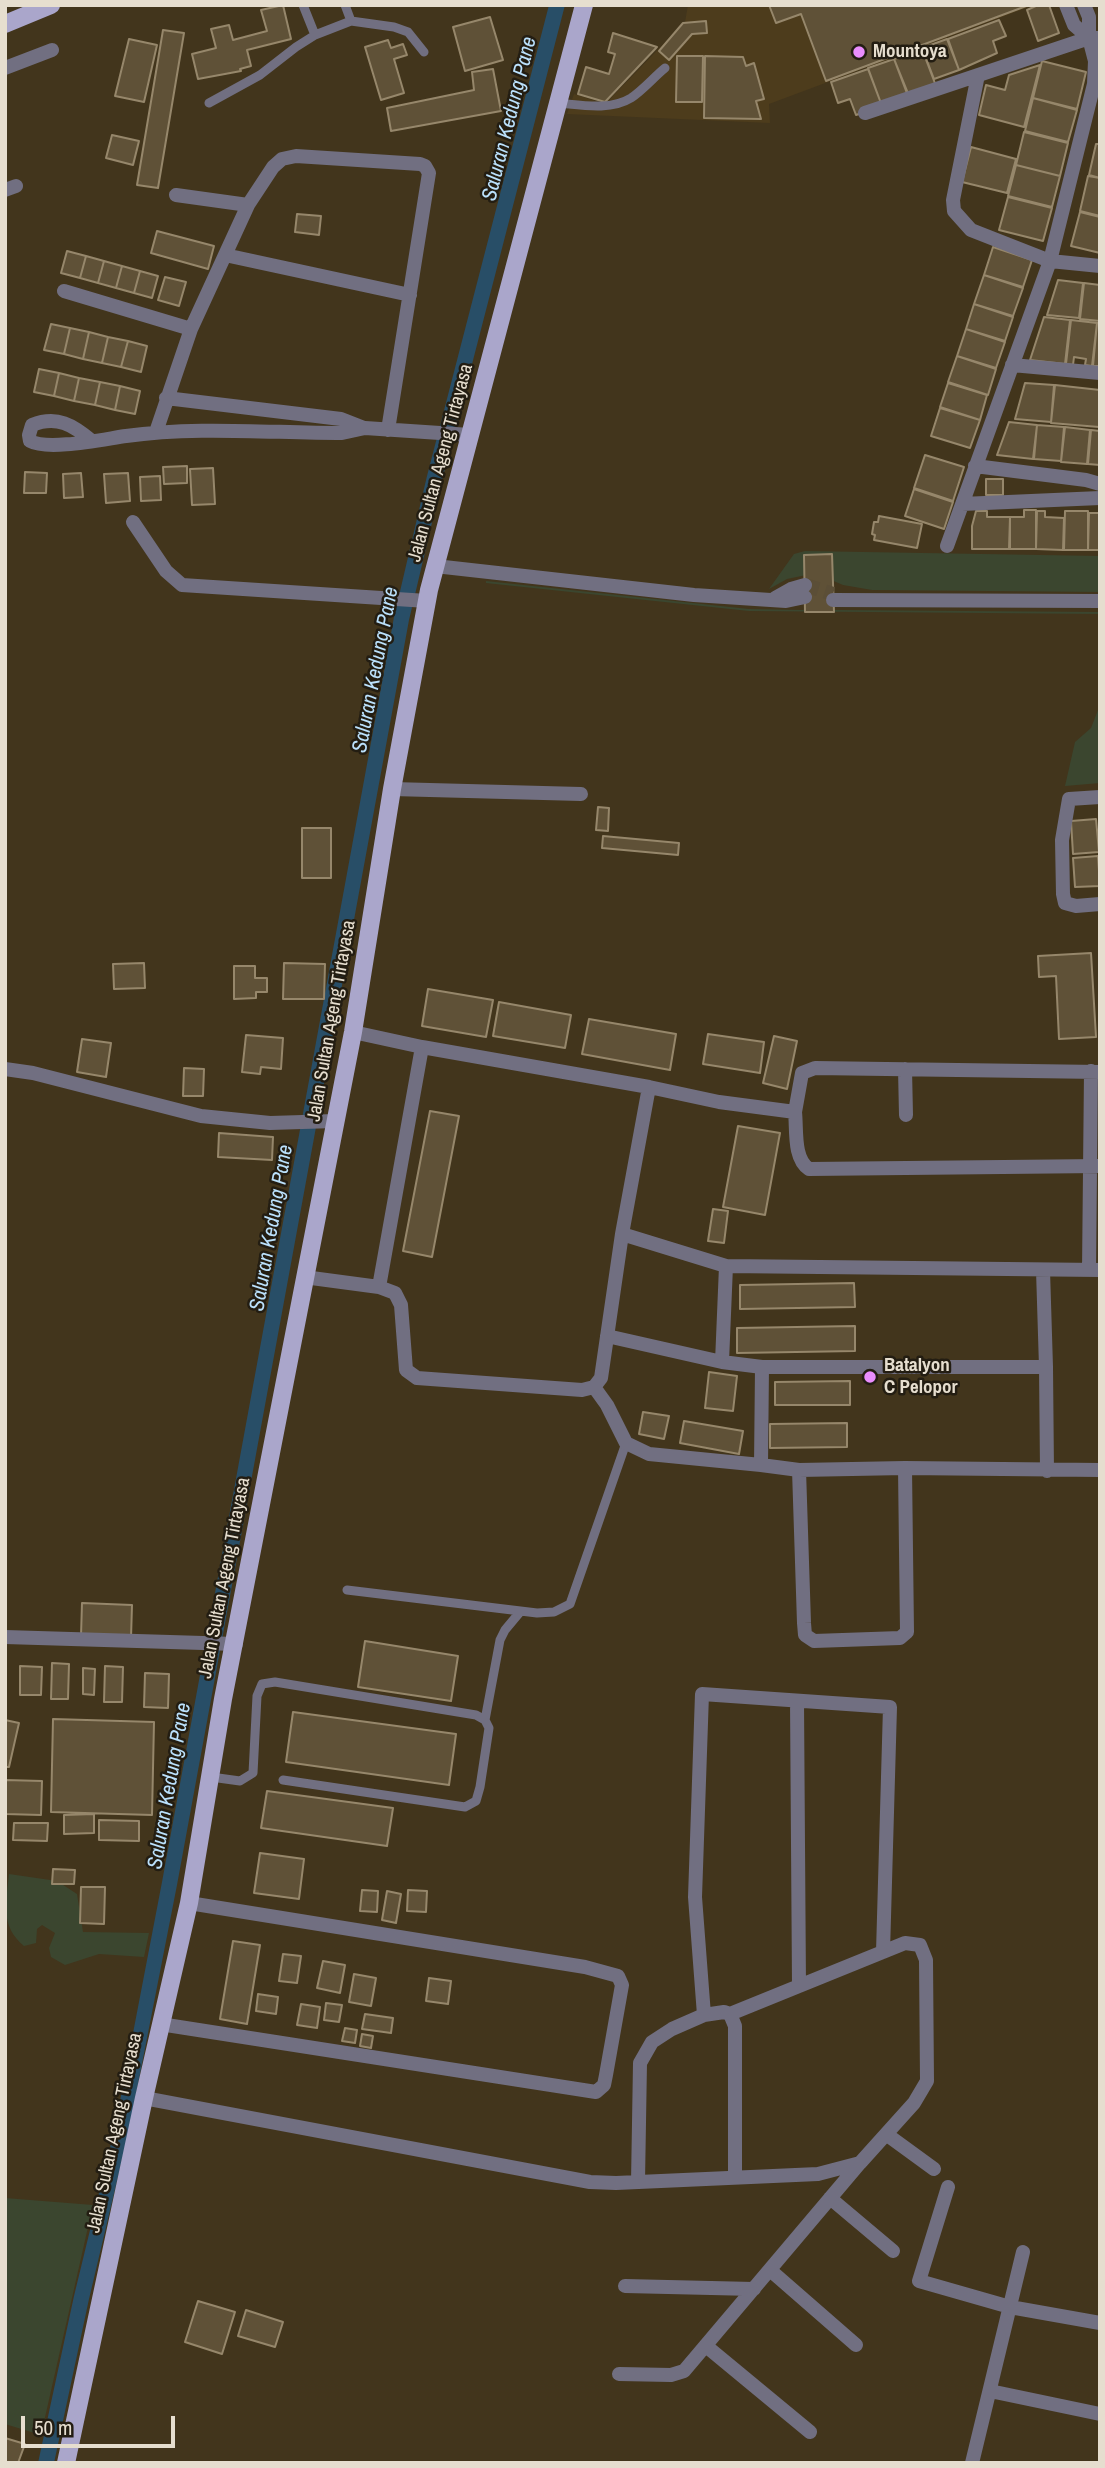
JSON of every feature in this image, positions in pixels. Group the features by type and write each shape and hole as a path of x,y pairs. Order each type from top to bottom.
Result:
{"main road":[{"path":"5,24 51,5"},
{"name":"Jalan Sultan Ageng Tirtayasa","path":"66,2463 188,1903 231,1645 304,1277 329,1121 353,1032 422,600 435,566 466,434 584,5"}],"street":[{"path":"1066,5 1074,25 1095,38"},
{"path":"947,546 1050,261 1094,84 1095,38 1084,5"},
{"path":"865,113 1095,38"},
{"path":"5,68 52,50"},
{"path":"978,75 953,200 954,211 971,230 1050,261 1100,266"},
{"path":"156,432 191,329 248,205 273,167 282,159 296,156 425,166 429,173 388,430"},
{"path":"176,195 248,205"},
{"path":"225,255 410,295"},
{"path":"64,291 191,329"},
{"path":"1012,365 1100,373"},
{"path":"166,398 341,419 365,428 466,434"},
{"path":"92,441 156,432 342,433 365,428"},
{"path":"975,466 1100,484"},
{"path":"962,504 1100,498"},
{"path":"133,522 166,571 182,585 422,600"},
{"path":"435,566 771,601 791,589 805,591"},
{"path":"833,597 860,601 1100,601"},
{"path":"392,789 581,794"},
{"path":"1100,797 1069,799 1062,841 1065,903 1076,906 1100,905"},
{"path":"353,1032 719,1102 795,1112"},
{"path":"379,1287 422,1047"},
{"path":"622,1234 726,1266 1095,1270 1095,1072 815,1068 802,1073 795,1112 799,1153 803,1164 809,1169 1094,1166"},
{"path":"5,1069 33,1073 201,1116 258,1122 329,1121"},
{"path":"905,1069 906,1115"},
{"path":"304,1277 379,1287 396,1293 401,1305 406,1370 417,1378 582,1390 594,1387 601,1378 622,1234 649,1087"},
{"path":"722,1362 726,1266"},
{"path":"1043,1270 1046,1471"},
{"path":"607,1336 722,1362 762,1367 1046,1367"},
{"path":"761,1465 762,1367"},
{"path":"594,1387 607,1405 625,1443 649,1454 799,1470 1100,1470"},
{"path":"799,1470 805,1635 814,1641 900,1638 906,1632 905,1468"},
{"path":"5,1637 231,1645"},
{"path":"704,2015 695,1897 702,1694 890,1707 883,1952"},
{"path":"797,1701 799,1986"},
{"path":"160,2024 596,2092 604,2085 607,2074 622,1985 618,1976 585,1966 188,1903"},
{"path":"620,2374 671,2375 684,2371 914,2103 927,2081 926,1960 920,1945 905,1943 730,2014 724,2012 704,2015 672,2029 652,2042 640,2063 638,2182"},
{"path":"730,2014 736,2036 735,2176"},
{"path":"144,2098 590,2182 818,2174 860,2163"},
{"path":"886,2134 934,2169"},
{"path":"948,2187 919,2281 1010,2307 1100,2323"},
{"path":"830,2198 893,2250"},
{"path":"972,2463 1023,2252"},
{"path":"770,2270 856,2345"},
{"path":"625,2286 754,2289"},
{"path":"706,2346 810,2432"},
{"path":"990,2391 1100,2414"}],"lane":[{"path":"303,5 315,35"},
{"path":"345,5 351,21"},
{"path":"209,103 260,75 315,35 351,21 394,27 408,32 424,52"},
{"path":"558,103 600,106 630,99 665,68"},
{"path":"347,1590 520,1612 554,1612 570,1604 625,1443"},
{"path":"485,1720 500,1640 520,1612"},
{"path":"211,1777 240,1781 253,1773 257,1696 262,1684 288,1685 476,1715 485,1720 489,1728 476,1801 465,1807 283,1780"}],"shaded area":[{"path":"688,5 1034,5 769,104 770,123 567,114 574,94 605,104 685,22"}],"green space":[{"path":"805,551 1100,556 1100,592 872,590 843,585 811,574 787,579 769,589 794,554"},
{"path":"486,581 749,609 803,610 812,606 836,610 1100,614 749,611"},
{"path":"1100,705 1100,783 1065,786 1075,742 1091,728"},
{"path":"9,1874 57,1881 77,1894 83,1932 149,1933 144,1957 99,1954 65,1965 51,1957 49,1948 55,1933 42,1925 37,1929 36,1943 24,1946 11,1930 6,1913"},
{"path":"5,2198 93,2205 41,2435 5,2424"}],"water":[{"path":"549,5 565,5 442,480 409,620 177,1885 129,2130 54,2463 38,2463 74,2296 115,2127 394,617 427,476"}],"building":[{"path":"283,5 291,39 247,50 251,66 240,69 241,71 198,79 192,54 216,48 211,29 229,25 233,40 267,31 261,10"},
{"name":"Mountoya","path":"769,5 1029,5 826,81 801,14 776,23"},
{"path":"1038,5 1049,5 1059,33 1038,41 1027,10"},
{"path":"490,17 503,60 465,71 453,27"},
{"path":"999,20 1006,36 993,41 997,53 959,70 948,39"},
{"path":"706,21 707,33 692,34 669,60 659,51 683,23"},
{"path":"163,30 184,33 158,188 137,185"},
{"path":"613,33 657,47 605,102 578,94 586,67 609,74 615,54 608,52"},
{"path":"129,39 157,45 144,102 115,96"},
{"path":"947,39 959,70 934,79 922,48"},
{"path":"388,40 391,48 403,44 407,55 394,59 404,93 381,100 365,47"},
{"path":"922,49 936,86 909,96 894,59"},
{"path":"677,56 703,56 702,102 676,102"},
{"path":"705,56 743,57 746,66 754,63 764,99 756,101 761,119 704,118"},
{"path":"894,59 908,96 882,106 868,68"},
{"path":"1042,61 1086,72 1077,109 1033,98"},
{"path":"1040,65 1024,127 979,115 986,85 1005,90 1009,75"},
{"path":"493,69 501,111 391,131 387,108 474,90 472,72"},
{"path":"868,69 882,106 856,115 850,99 838,103 831,82"},
{"path":"1033,98 1077,110 1068,142 1025,131"},
{"path":"1024,132 1068,143 1060,176 1016,165"},
{"path":"112,135 139,141 133,165 106,158"},
{"path":"1096,144 1100,144 1100,178 1089,175"},
{"path":"971,147 1016,159 1007,193 962,182"},
{"path":"1016,165 1060,176 1052,207 1008,196"},
{"path":"1088,176 1100,178 1100,216 1080,211"},
{"path":"1008,197 1052,208 1043,241 999,230"},
{"path":"1080,212 1100,217 1100,253 1071,246"},
{"path":"297,214 321,216 319,235 295,232"},
{"path":"157,231 214,246 208,269 151,253"},
{"path":"993,247 1032,260 1023,287 984,275"},
{"path":"67,251 86,256 80,278 61,273"},
{"path":"86,256 104,261 98,283 80,278"},
{"path":"104,261 122,266 116,288 98,283"},
{"path":"122,266 140,271 134,293 116,288"},
{"path":"140,271 158,276 152,298 134,293"},
{"path":"984,275 1023,288 1013,316 974,304"},
{"path":"165,277 186,282 179,306 158,300"},
{"path":"1058,280 1083,283 1079,318 1047,315"},
{"path":"1084,283 1100,285 1100,321 1080,319"},
{"path":"974,304 1013,317 1005,341 966,329"},
{"path":"1044,317 1070,320 1065,364 1030,360"},
{"path":"1071,320 1097,323 1092,366 1085,365 1086,359 1074,357 1073,365 1066,364"},
{"path":"1097,323 1100,323 1100,366 1093,366"},
{"path":"51,324 70,328 64,354 44,350"},
{"path":"70,328 89,332 83,359 64,354"},
{"path":"966,329 1005,342 996,368 957,356"},
{"path":"89,332 108,337 102,363 83,359"},
{"path":"108,337 128,341 121,367 102,363"},
{"path":"128,341 147,346 141,372 121,367"},
{"path":"957,356 996,369 988,395 948,382"},
{"path":"39,369 59,373 54,396 34,392"},
{"path":"59,373 79,378 74,401 54,396"},
{"path":"79,378 100,382 95,405 74,401"},
{"path":"100,382 120,386 115,410 95,405"},
{"path":"948,383 987,395 980,420 940,407"},
{"path":"1025,383 1054,385 1051,422 1015,419"},
{"path":"1055,385 1100,390 1099,427 1051,423"},
{"path":"120,386 140,391 135,414 115,410"},
{"path":"940,408 980,420 970,448 931,436"},
{"path":"1009,422 1037,425 1033,459 997,455"},
{"path":"1037,425 1064,427 1061,461 1034,459"},
{"path":"1065,427 1090,430 1087,464 1061,462"},
{"path":"1091,430 1100,431 1100,465 1088,464"},
{"path":"925,455 964,467 953,501 914,488"},
{"path":"187,466 187,483 164,484 163,467"},
{"path":"213,468 215,504 192,505 190,469"},
{"path":"25,472 47,473 46,493 24,493"},
{"path":"81,473 83,497 64,498 63,474"},
{"path":"128,473 130,501 106,503 104,474"},
{"path":"160,476 161,500 141,501 140,477"},
{"path":"986,479 1003,479 1003,495 986,495"},
{"path":"914,489 953,502 944,529 905,516"},
{"path":"1024,510 1036,510 1036,549 1010,549 1010,517 1024,517"},
{"path":"976,511 987,511 987,517 1010,517 1009,549 972,549 972,526"},
{"path":"1037,511 1045,511 1045,517 1064,518 1063,550 1036,549"},
{"path":"1065,511 1088,511 1088,550 1064,550"},
{"path":"1089,513 1100,513 1100,550 1088,550"},
{"path":"879,516 922,524 917,548 874,540 874,522 878,522"},
{"path":"832,554 834,612 805,612 804,555"},
{"path":"598,807 609,808 608,831 596,830"},
{"path":"1096,819 1099,852 1073,854 1071,821"},
{"path":"302,828 331,828 331,878 302,878"},
{"path":"603,836 679,843 678,855 602,848"},
{"path":"1098,856 1100,886 1075,887 1073,858"},
{"path":"1091,953 1096,1037 1059,1039 1056,976 1039,977 1038,956"},
{"path":"144,963 145,988 114,989 113,964"},
{"path":"284,963 325,964 324,999 283,999"},
{"path":"234,966 255,966 255,978 267,978 267,992 256,992 256,998 234,999"},
{"path":"428,989 493,1000 486,1037 422,1026"},
{"path":"499,1002 571,1015 565,1048 493,1036"},
{"path":"589,1019 676,1034 670,1070 582,1054"},
{"path":"708,1034 764,1042 760,1073 703,1064"},
{"path":"246,1035 283,1038 281,1069 261,1067 260,1074 242,1072"},
{"path":"774,1036 797,1041 787,1089 763,1083"},
{"path":"82,1039 111,1043 106,1077 77,1072"},
{"path":"184,1068 204,1069 203,1096 183,1096"},
{"path":"430,1111 459,1116 432,1257 403,1251"},
{"path":"738,1126 780,1133 765,1215 723,1207"},
{"path":"219,1133 273,1137 272,1160 218,1157"},
{"path":"713,1209 728,1211 724,1243 708,1241"},
{"path":"854,1283 855,1307 740,1309 740,1285"},
{"path":"855,1326 855,1351 737,1353 737,1328"},
{"path":"709,1372 737,1376 733,1411 705,1408"},
{"path":"850,1381 850,1405 775,1405 775,1382"},
{"path":"643,1412 669,1416 664,1439 639,1434"},
{"path":"684,1421 743,1431 739,1454 680,1443"},
{"path":"847,1423 847,1447 770,1448 770,1424"},
{"path":"82,1603 132,1605 131,1638 81,1636"},
{"path":"365,1641 458,1656 451,1701 358,1687"},
{"path":"52,1663 69,1664 68,1699 51,1699"},
{"path":"20,1666 42,1667 41,1695 20,1695"},
{"path":"105,1666 123,1667 122,1702 104,1702"},
{"path":"83,1668 95,1669 94,1695 83,1694"},
{"path":"145,1673 169,1674 168,1708 144,1707"},
{"path":"293,1712 456,1734 449,1785 286,1762"},
{"path":"53,1719 154,1722 152,1815 51,1812"},
{"path":"5,1720 19,1723 9,1767 5,1767"},
{"path":"5,1780 42,1781 41,1815 5,1814"},
{"path":"267,1791 393,1808 387,1846 261,1828"},
{"path":"94,1814 94,1833 64,1834 64,1815"},
{"path":"99,1820 139,1821 139,1841 99,1840"},
{"path":"14,1823 48,1823 47,1841 13,1840"},
{"path":"260,1853 304,1859 299,1899 254,1893"},
{"path":"53,1869 75,1870 74,1884 52,1884"},
{"path":"81,1887 105,1887 104,1924 80,1923"},
{"path":"362,1890 378,1891 377,1912 360,1911"},
{"path":"408,1890 427,1891 426,1912 407,1911"},
{"path":"387,1891 401,1894 396,1923 382,1920"},
{"path":"233,1941 260,1945 247,2024 220,2019"},
{"path":"283,1954 301,1956 297,1983 279,1981"},
{"path":"323,1961 345,1965 340,1993 317,1988"},
{"path":"354,1974 376,1978 371,2006 349,2002"},
{"path":"429,1978 451,1981 448,2004 426,2001"},
{"path":"258,1994 278,1997 276,2014 256,2011"},
{"path":"326,2003 342,2005 339,2022 324,2020"},
{"path":"301,2004 320,2007 317,2028 297,2025"},
{"path":"365,2014 393,2018 391,2033 362,2029"},
{"path":"345,2028 357,2030 355,2043 342,2041"},
{"path":"362,2034 373,2036 371,2048 360,2046"},
{"path":"198,2301 235,2312 222,2354 185,2342"},
{"path":"246,2310 283,2322 275,2347 238,2336"},
{"path":"5,2438 25,2444 18,2463 5,2463"}],"tunnel":[{"path":"805,585 833,594"}],"place":[{"name":"Mountoya","path":"859,52"},
{"name":"Batalyon C Pelopor","path":"870,1377"}],"water label":[{"name":"Saluran Kedung Pane","path":"510,119"},
{"name":"Saluran Kedung Pane","path":"376,670"},
{"name":"Saluran Kedung Pane","path":"272,1228"},
{"name":"Saluran Kedung Pane","path":"170,1786"}]}
